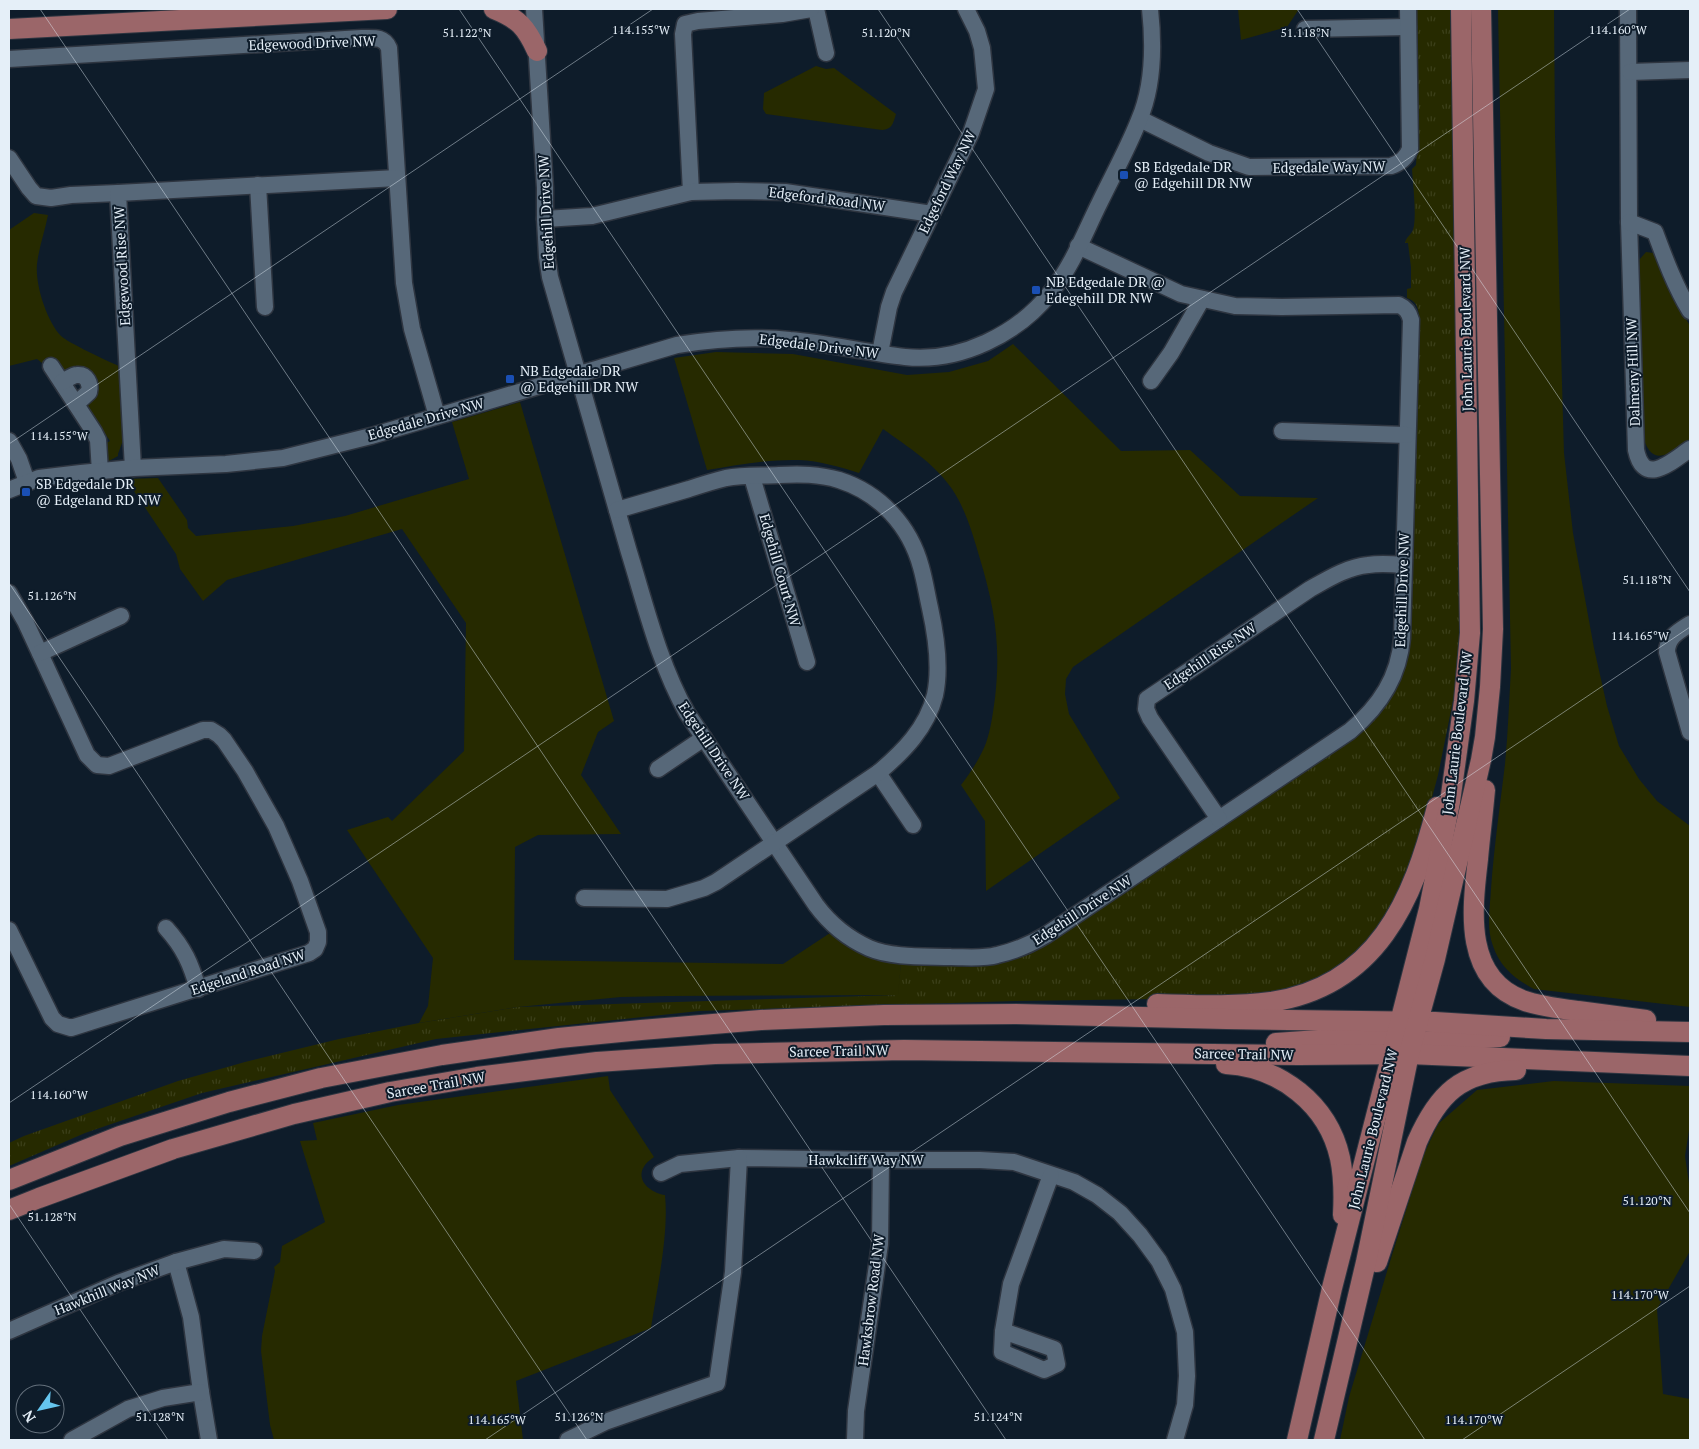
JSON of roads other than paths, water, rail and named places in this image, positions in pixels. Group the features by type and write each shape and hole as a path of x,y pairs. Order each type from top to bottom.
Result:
{"main road":[{"path":"9,29 387,9"},
{"path":"494,9 507,14 522,24 530,36 536,52"},
{"name":"John Laurie Boulevard NW","path":"1324,1440 1351,1326 1450,802 1470,633 1461,9"},
{"name":"John Laurie Boulevard NW","path":"1297,1440 1332,1288 1405,1039 1444,923 1485,737 1493,629 1482,9"},
{"path":"1016,1014 1043,1007 1154,1004 1239,1005 1272,1002 1322,988 1363,959 1385,934 1400,910 1416,875 1437,810 1453,740 1459,735"},
{"path":"1485,737 1488,757 1473,902 1475,940 1484,966 1496,982 1511,995 1526,1001 1551,1007 1667,1022 1687,1032"},
{"name":"Sarcee Trail NW","path":"9,1180 120,1136 229,1102 320,1078 442,1055 559,1038 761,1020 884,1015 1016,1014 1405,1039 1690,1067"},
{"path":"1405,1039 1434,1041 1528,1036 1546,1029 1687,1032"},
{"name":"Sarcee Trail NW","path":"9,1210 174,1149 294,1114 390,1092 477,1077 597,1062 715,1054 876,1050 1185,1053 1212,1046 1405,1039"},
{"path":"1028,1051 1054,1061 1178,1062 1238,1065 1281,1079 1296,1088 1322,1116 1340,1156 1343,1175 1343,1215 1335,1252 1332,1288"},
{"path":"1351,1326 1378,1259 1425,1123 1438,1103 1454,1088 1470,1078 1490,1071 1656,1071 1690,1067"}],"street":[{"name":"Edgehill Drive NW","path":"534,9 545,188 547,257 550,277 616,510 662,659 673,688 687,713 821,912 850,938 870,949 901,956 977,957 995,956 1030,945 1350,731 1382,699 1401,652 1410,314 1404,307 1399,305 1235,306 1181,294 1078,246"},
{"path":"691,192 682,34 685,24 698,20 782,14 811,9"},
{"path":"816,9 826,53"},
{"name":"Edgeford Way NW","path":"880,353 888,308 894,292 971,133 986,89 982,48 977,31 966,9"},
{"name":"Edgedale Drive NW","path":"9,490 39,478 81,472 226,464 283,458 371,436 677,345 734,338 790,340 907,357 930,358 985,344 1011,329 1038,306 1068,269 1140,120 1148,89 1153,52 1150,9"},
{"name":"Edgedale Way NW","path":"1140,120 1209,153 1249,167 1391,166 1398,164 1410,149 1408,9"},
{"name":"Dalmeny Hill NW","path":"1628,9 1630,72 1629,222 1637,456 1644,467 1650,470 1658,470 1690,449"},
{"path":"1306,29 1408,27"},
{"name":"Edgewood Drive NW","path":"9,59 375,38 387,43 389,48 401,256 407,307 438,416"},
{"path":"1630,72 1690,70"},
{"path":"9,158 28,188 36,196 51,198 70,195 118,193"},
{"name":"Edgewood Rise NW","path":"134,468 118,193 397,178"},
{"path":"258,185 265,307"},
{"name":"Edgeford Road NW","path":"545,219 592,216 691,192 737,191 785,192 932,214"},
{"path":"1629,222 1655,232 1668,267 1690,311"},
{"path":"1151,381 1171,353 1202,299"},
{"path":"51,366 98,440 100,472"},
{"path":"62,382 76,375 87,379 90,386 89,392 76,404"},
{"path":"1282,431 1407,435"},
{"path":"9,441 19,459 27,482"},
{"path":"584,898 666,899 704,888 716,882 878,773 896,758 918,732 925,719 935,695 937,675 936,640 921,566 914,546 905,530 890,511 871,495 849,484 815,475 726,478 616,510"},
{"name":"Edgehill Court NW","path":"752,477 807,662"},
{"name":"Edgehill Rise NW","path":"1219,819 1150,718 1146,709 1147,699 1310,589 1333,576 1367,565 1404,565"},
{"name":"Edgeland Road NW","path":"9,593 25,621 87,755 96,765 109,766 195,732 211,730 219,735 234,753 276,826 300,881 319,937 315,949 309,953 71,1028 58,1024 52,1018 9,930"},
{"path":"40,653 121,616"},
{"path":"1690,624 1671,638 1667,645 1667,652 1690,732"},
{"path":"658,769 704,738"},
{"path":"878,773 913,825"},
{"path":"166,928 176,939 187,957 198,989"},
{"path":"568,1440 605,1422 717,1383 733,1272 739,1158"},
{"name":"Hawkcliff Way NW","path":"661,1173 680,1164 739,1158 980,1160 1014,1162 1082,1186 1097,1195 1120,1214 1140,1235 1159,1260 1173,1289 1185,1332 1187,1376 1185,1406 1175,1440"},
{"name":"Hawksbrow Road NW","path":"855,1440 856,1411 880,1244 881,1160"},
{"path":"1003,1331 1011,1284 1051,1175"},
{"path":"176,1262 224,1249 254,1251"},
{"name":"Hawkhill Way NW","path":"9,1332 118,1283 176,1262 191,1317 200,1392 209,1440"},
{"path":"72,1440 128,1409 163,1398 200,1392"}],"place":[{"name":"SB Edgedale DR @ Edgehill DR NW","path":"1124,175"},
{"name":"NB Edgedale DR @ Edegehill DR NW","path":"1036,290"},
{"name":"NB Edgedale DR @ Edgehill DR NW","path":"510,379"},
{"name":"SB Edgedale DR @ Edgeland RD NW","path":"26,492"}]}
